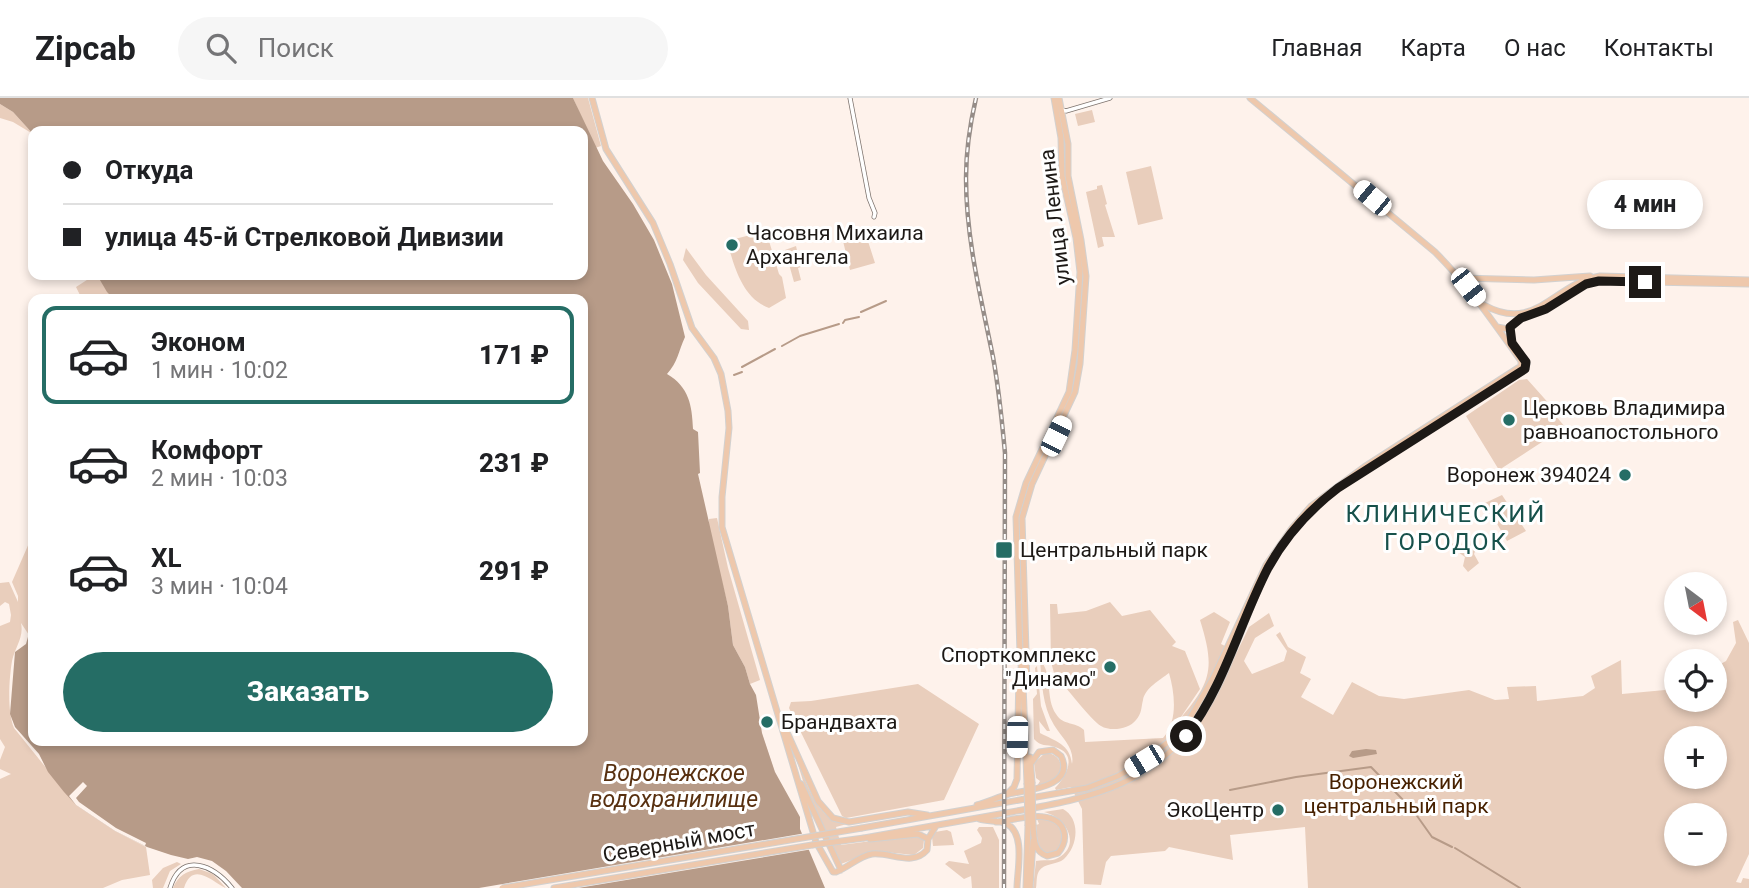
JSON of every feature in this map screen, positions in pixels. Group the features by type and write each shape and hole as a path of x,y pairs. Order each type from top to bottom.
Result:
{"main road":[{"path":"592,98 606,149 653,223 692,328 714,358 721,374 729,428 722,497 722,527 810,828 837,871"},
{"name":"улица Ленина","path":"1030,783 1016,517 1026,483 1069,392 1080,265 1062,176 1056,98"},
{"path":"1250,98 1405,225 1461,278 1524,363"},
{"path":"1461,278 1534,280 1600,276 1749,282"},
{"path":"1496,326 1496,318 1504,314 1538,309 1579,283 1600,276"},
{"path":"1496,326 1504,330 1521,318 1538,313 1592,282 1749,282"},
{"path":"1481,304 1511,318 1511,340 1524,363"},
{"path":"778,713 818,801 833,818 849,822 908,812 930,816 1087,788 1118,776 1144,761 1168,742 1202,700 1274,551 1311,506 1355,473 1524,363"},
{"path":"864,838 1042,808 1090,797 1122,784 1148,769 1175,748 1209,703 1242,621"},
{"name":"улица Ленина","path":"1023,637 1020,654 1030,783"},
{"path":"1007,794 1017,779 1020,654"},
{"path":"968,809 1007,794 1050,784 1059,778 1065,765 1059,753 1048,750 1035,755 1031,768"},
{"path":"794,768 837,871"},
{"path":"1028,888 1032,827 1030,783"},
{"name":"Северный мост","path":"502,888 930,816"},
{"path":"996,822 1054,818 1064,832 1061,850 1054,855 1043,855 1035,845 1032,827"},
{"path":"976,819 1011,827 1018,839 1017,888"},
{"path":"837,871 860,858 874,854 915,859 927,850 928,839 936,826"},
{"path":"864,838 876,840 918,834 928,839"},
{"name":"Северный мост","path":"554,888 864,838"}],"street":[{"path":"850,98 874,217"},
{"path":"1059,110 1066,111 1110,98"},
{"path":"170,888 173,878 180,871 201,865 219,873 232,888"}],"green space":[{"path":"573,98 588,98 601,146 595,148 588,126 585,126"},
{"path":"0,104 13,112 28,131 13,122 0,118"},
{"path":"1092,110 1095,122 1078,126 1075,114"},
{"path":"1151,166 1163,219 1138,225 1126,172"},
{"path":"1102,185 1115,237 1102,237 1104,246 1098,248 1086,192"},
{"path":"766,231 782,277 786,298 769,308 752,297 740,280 727,241"},
{"path":"866,235 875,263 850,270 843,241"},
{"path":"796,246 801,280 794,282 785,250"},
{"path":"686,248 706,275 748,321 749,330 741,329 698,283 683,260"},
{"path":"87,280 118,280 113,294 80,294 76,287"},
{"path":"1527,379 1552,407 1551,410 1565,427 1499,470 1466,416 1519,380"},
{"path":"1502,495 1526,531 1507,541 1485,503"},
{"path":"717,518 728,568 760,680 750,684 745,667 733,645 728,606 709,531 709,519"},
{"path":"1470,540 1476,549 1474,554 1479,563 1468,572 1463,566 1465,557 1456,553 1451,544"},
{"path":"28,545 28,634 21,623 10,677 10,713 14,728 76,805 115,831 146,847 150,875 122,880 103,888 0,888 0,779 11,774 0,769 5,747 0,739 0,626 10,622 11,615 9,604 5,602 0,606 0,583 9,582 18,602 12,582"},
{"name":"Воронежский центральный парк","path":"1110,602 1122,616 1150,610 1176,642 1172,646 1185,651 1200,689 1179,720 1198,695 1208,674 1208,651 1200,620 1214,612 1230,622 1221,644 1237,652 1249,627 1269,613 1274,626 1255,638 1244,661 1252,674 1284,661 1287,651 1276,635 1280,632 1288,647 1306,657 1300,673 1311,679 1301,697 1333,715 1352,682 1379,696 1404,699 1469,690 1495,700 1509,699 1507,687 1536,686 1537,701 1583,696 1595,688 1591,676 1621,660 1622,694 1664,690 1664,712 1727,712 1727,659 1736,643 1733,622 1738,620 1749,643 1749,854 1736,882 1741,883 1743,878 1749,879 1749,888 1308,888 1305,827 1230,835 1233,860 1169,847 1165,851 1111,856 1106,862 1101,885 1084,884 1082,809 1071,787 1055,788 1066,772 1067,755 1062,750 1034,739 1033,699 1037,694 1035,668 1037,666 1041,706 1050,731 1039,721 1040,733 1065,748 1072,764 1070,748 1047,710 1040,660 1044,665 1056,714 1062,720 1084,730 1085,742 1163,738 1173,716 1173,690 1169,673 1147,692 1139,715 1129,726 1115,729 1101,726 1054,673 1051,662 1050,604 1057,604 1058,614 1086,611"},
{"path":"918,684 979,724 944,800 846,818 842,816 789,708 791,702"},
{"path":"1045,753 1058,759 1060,772 1051,781 1037,786 1040,781 1036,778 1034,763"},
{"path":"795,755 808,787 820,807 836,821 847,824 836,827 841,845 917,835 924,840 923,848 914,855 875,851 841,864 804,784"},
{"path":"1063,809 1073,819 1075,840 1064,859 1041,868 1037,875 1036,888 1033,888 1036,861 1055,859 1069,846 1070,839 1064,825 1059,819 1044,812"},
{"path":"1037,819 1051,821 1060,829 1063,839 1056,852 1046,854 1038,847"},
{"path":"979,827 993,827 999,840 999,888 972,888 971,876 964,879 945,864 949,861 969,864 964,851 981,843 982,838 977,830"},
{"path":"935,832 951,832 954,845 933,846 932,837"},
{"path":"177,862 181,864 170,871 163,888 153,888 152,880 163,868"},
{"path":"199,869 213,874 226,888 198,874 188,880 184,888 173,888 183,875"}],"water":[{"name":"Воронежское водохранилище","path":"0,98 573,98 586,126 28,126 28,128 13,112 0,104"},
{"name":"Воронежское водохранилище","path":"588,130 603,161 654,240 672,284 685,337 676,361 667,374 685,391 692,412 693,429 698,432 698,474 728,606 733,645 756,695 762,733 775,772 800,817 800,829 825,888 242,888 212,861 197,857 188,859 147,847 115,831 76,805 48,772 32,746 588,746 588,294 107,292 100,280 588,280"},
{"name":"Воронежское водохранилище","path":"28,637 28,742 15,727 10,714 15,652 26,644"},
{"path":"1376,750 1377,754 1353,758 1349,756 1352,751"}],"pier":[{"path":"83,782 87,786 76,798 79,802 116,828 146,843 145,846 115,831 76,805 69,796"},
{"path":"806,833 813,849 578,888 479,888"}],"waterway":[{"path":"861,312 886,301"},
{"path":"843,323 845,320 859,317"},
{"path":"782,346 800,336 839,324"},
{"path":"742,367 775,349"},
{"path":"734,375 742,372"},
{"path":"1230,790 1296,777 1371,767 1406,803"},
{"path":"1410,806 1432,837 1452,847"},
{"path":"1455,848 1520,888"}],"railway":[{"path":"976,98 968,148 967,201 975,268 997,381 1005,453 1004,888"}],"place":[{"name":"Часовня Михаила Архангела","path":"732,245"},
{"name":"Церковь Владимира равноапостольного","path":"1509,420"},
{"name":"Воронеж 394024","path":"1625,475"},
{"name":"Центральный парк","path":"1004,550"},
{"name":"Спорткомплекс \"Динамо\"","path":"1110,667"},
{"name":"Брандвахта","path":"767,722"},
{"name":"ЭкоЦентр","path":"1278,810"}],"district":[{"name":"КЛИНИЧЕСКИЙ ГОРОДОК","path":"1446,528"}],"route":[{"path":"1186,736 1220,682 1269,567 1294,529 1314,508 1338,488 1525,369 1526,362 1510,337 1510,327 1516,321 1546,309 1586,284 1599,281 1645,282"}]}
